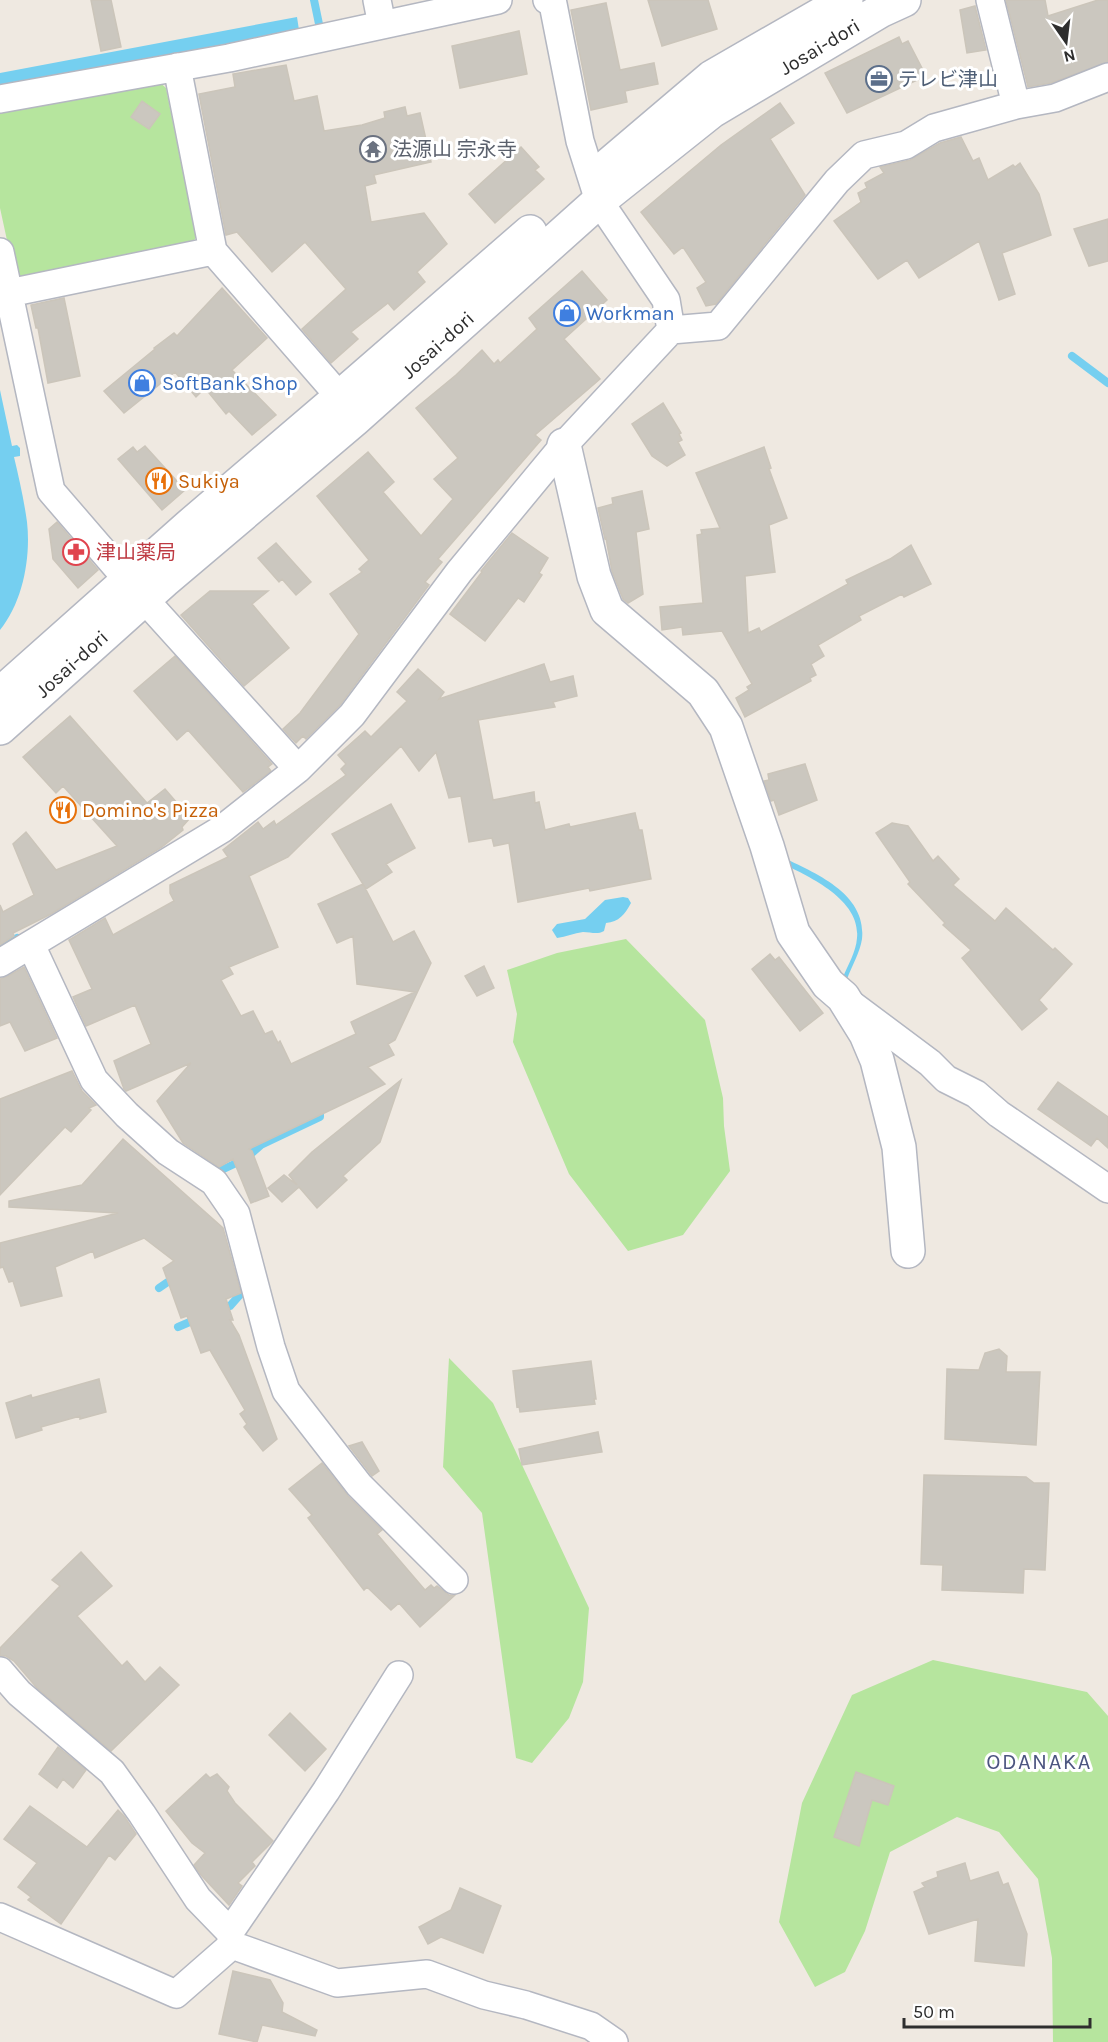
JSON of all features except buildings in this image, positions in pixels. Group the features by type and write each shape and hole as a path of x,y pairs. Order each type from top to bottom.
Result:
{"street":[{"path":"0,99 229,58 380,12 498,0"},
{"path":"547,0 553,4 580,141 595,190 666,300 671,330"},
{"name":"Josai-dori","path":"0,728 136,591 189,526 347,409 595,190 712,77 846,0"},
{"name":"Josai-dori","path":"595,190 712,111 880,11 904,0"},
{"path":"990,0 1016,105"},
{"path":"177,67 213,251 347,409"},
{"path":"0,963 222,829 298,769 352,715 459,572 564,445 671,330 718,326 837,181 864,155 906,145 934,128 1016,105 1055,98 1108,77"},
{"path":"9,293 213,251"},
{"path":"0,252 51,491 136,591 298,769"},
{"path":"564,445 594,576 607,610 703,692 726,727 793,933 828,984 930,1063 946,1079 976,1094 999,1114 1108,1189"},
{"name":"Josai-dori","path":"0,694 136,591"},
{"path":"31,945 94,1080 127,1115 168,1152 214,1182 236,1214 271,1347 286,1391 359,1485 454,1580"},
{"path":"843,997 866,1034 877,1060 899,1148 908,1251"},
{"path":"0,1671 19,1693 112,1772 198,1899 231,1938 337,1983 427,1974 484,1995 526,2005 591,2026 614,2042"},
{"path":"0,1917 176,1994 231,1938 399,1675"}],"green space":[{"path":"154,77 166,88 196,237 191,246 22,281 15,277 0,208 0,108"},
{"path":"626,939 705,1020 723,1098 730,1171 683,1235 628,1251 569,1174 513,1042 517,1014 507,970 557,953"},
{"path":"449,1358 493,1403 589,1608 583,1682 569,1718 532,1763 516,1758 482,1513 443,1467"},
{"path":"933,1660 1087,1692 1108,1716 1108,2042 1053,2042 1052,1958 1038,1879 999,1832 957,1817 890,1852 865,1931 845,1972 815,1987 779,1922 802,1803 852,1695"}],"water":[{"path":"297,17 299,30 0,89 0,73"},
{"path":"0,390 12,446 17,445 20,448 20,456 14,457 27,522 28,550 20,593 8,619 0,630"},
{"path":"778,855 835,886 856,908 861,923 862,939 847,979 843,977 857,938 856,924 851,912 830,891 804,874 779,862"},
{"path":"628,898 631,903 621,917 606,923 604,931 583,932 557,938 552,930 557,924 585,919 605,900"}],"waterway":[{"path":"314,0 319,24"},
{"path":"1072,356 1108,383"},
{"path":"0,947 17,938"},
{"path":"215,1173 245,1159 261,1145 320,1117 320,1106"},
{"path":"159,1288 175,1277"},
{"path":"221,1309 230,1306 245,1289"},
{"path":"178,1327 199,1318"}],"place":[{"name":"テレビ津山","path":"879,79"},
{"name":"法源山 宗永寺","path":"373,149"},
{"name":"Workman","path":"567,313"},
{"name":"SoftBank Shop","path":"142,383"},
{"name":"Sukiya","path":"159,481"},
{"name":"津山薬局","path":"76,552"},
{"name":"Domino's Pizza","path":"63,810"}],"district":[{"name":"ODANAKA","path":"1039,1762"}]}
